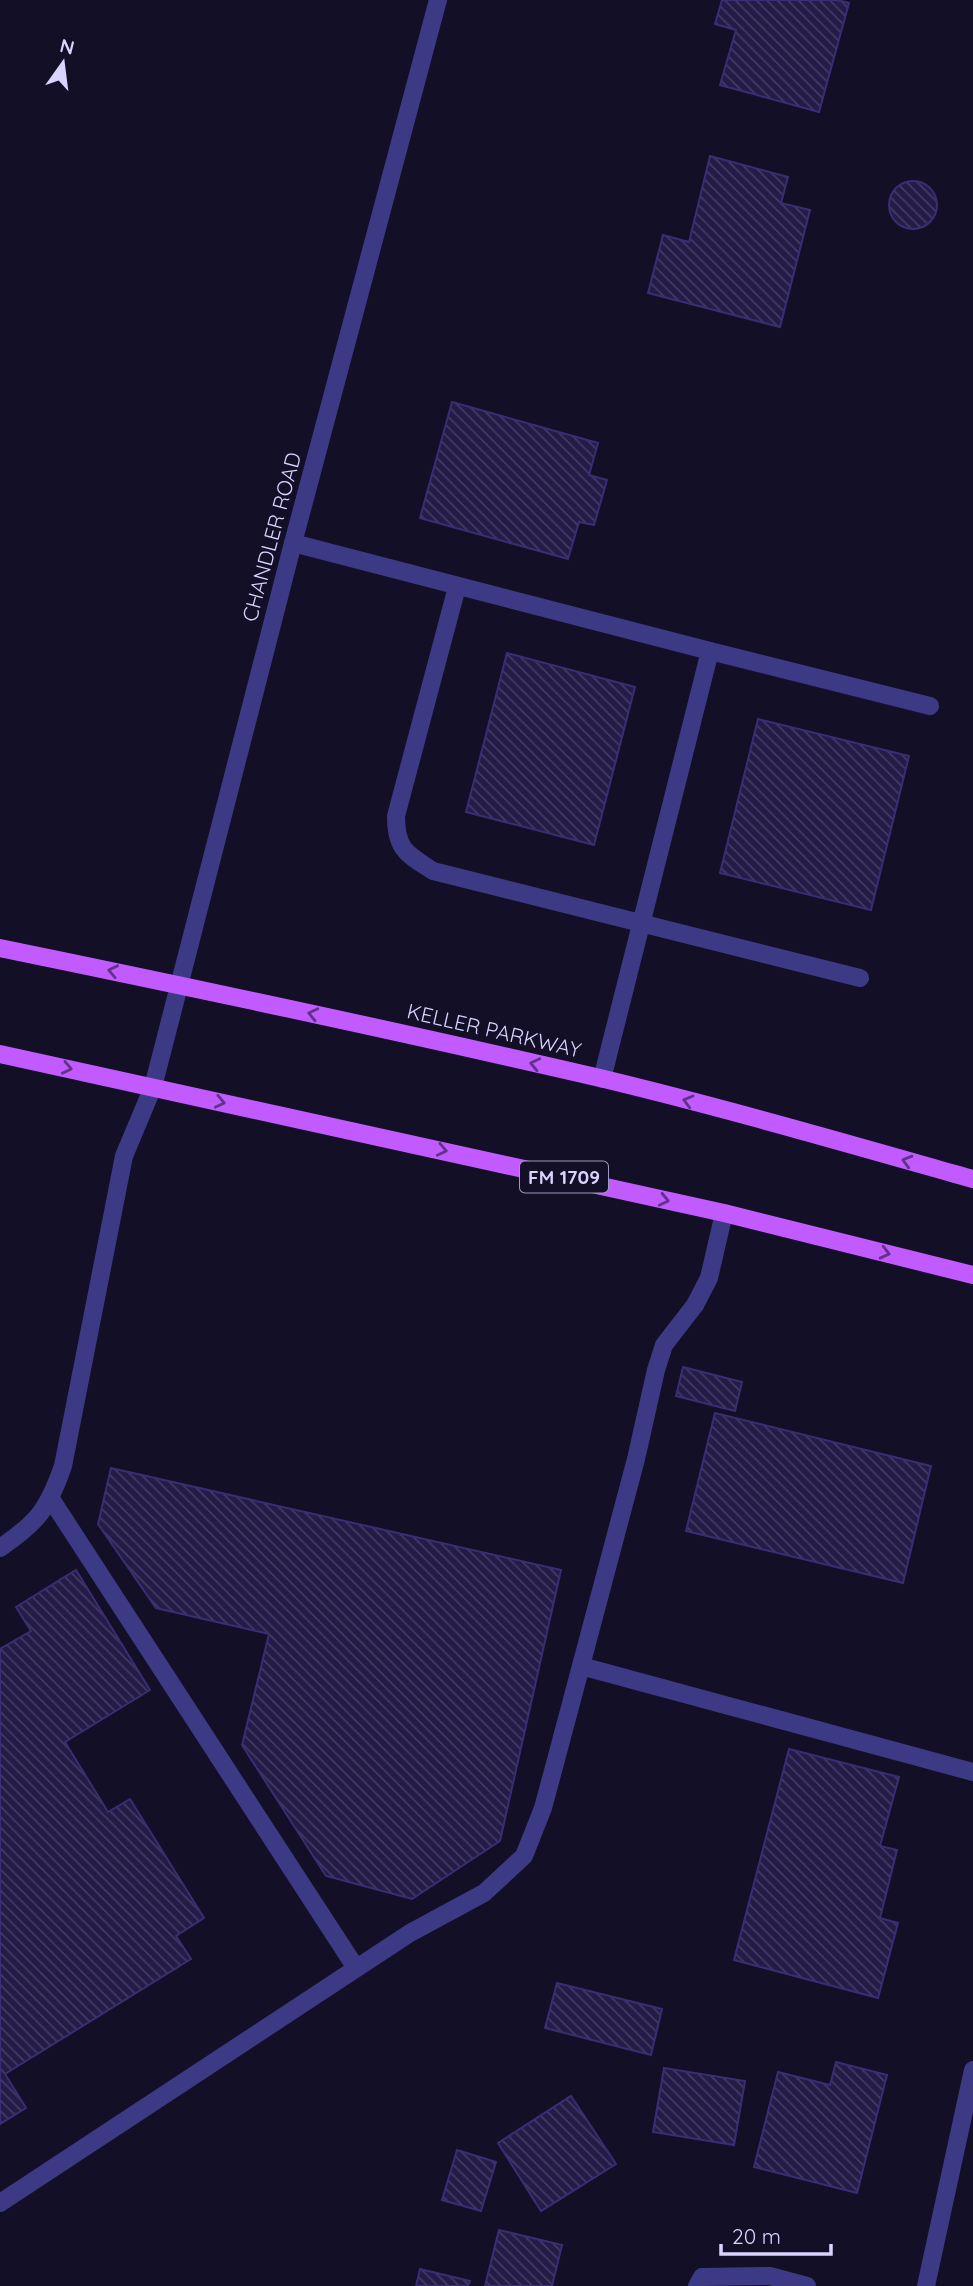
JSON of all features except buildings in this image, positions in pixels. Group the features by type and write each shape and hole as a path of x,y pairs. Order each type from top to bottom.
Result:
{"main road":[{"name":"KELLER PARKWAY","path":"0,948 180,985 602,1079 790,1127 973,1179"},
{"name":"FM 1709","path":"0,1054 724,1213 973,1275"}],"street":[{"name":"CHANDLER ROAD","path":"0,1548 27,1530 51,1499 63,1466 124,1156 153,1087 293,543 438,0"},
{"path":"293,543 930,706"},
{"path":"457,587 396,816 396,835 403,849 433,871 860,978"},
{"path":"602,1079 710,651"},
{"path":"0,2203 410,1933 484,1893 524,1856 543,1808 636,1459 656,1370 664,1345 695,1305 709,1278 724,1213"},
{"path":"51,1499 356,1968"},
{"path":"581,1666 973,1772"},
{"path":"926,2286 973,2070"},
{"path":"700,2281 770,2276 807,2286"}]}
